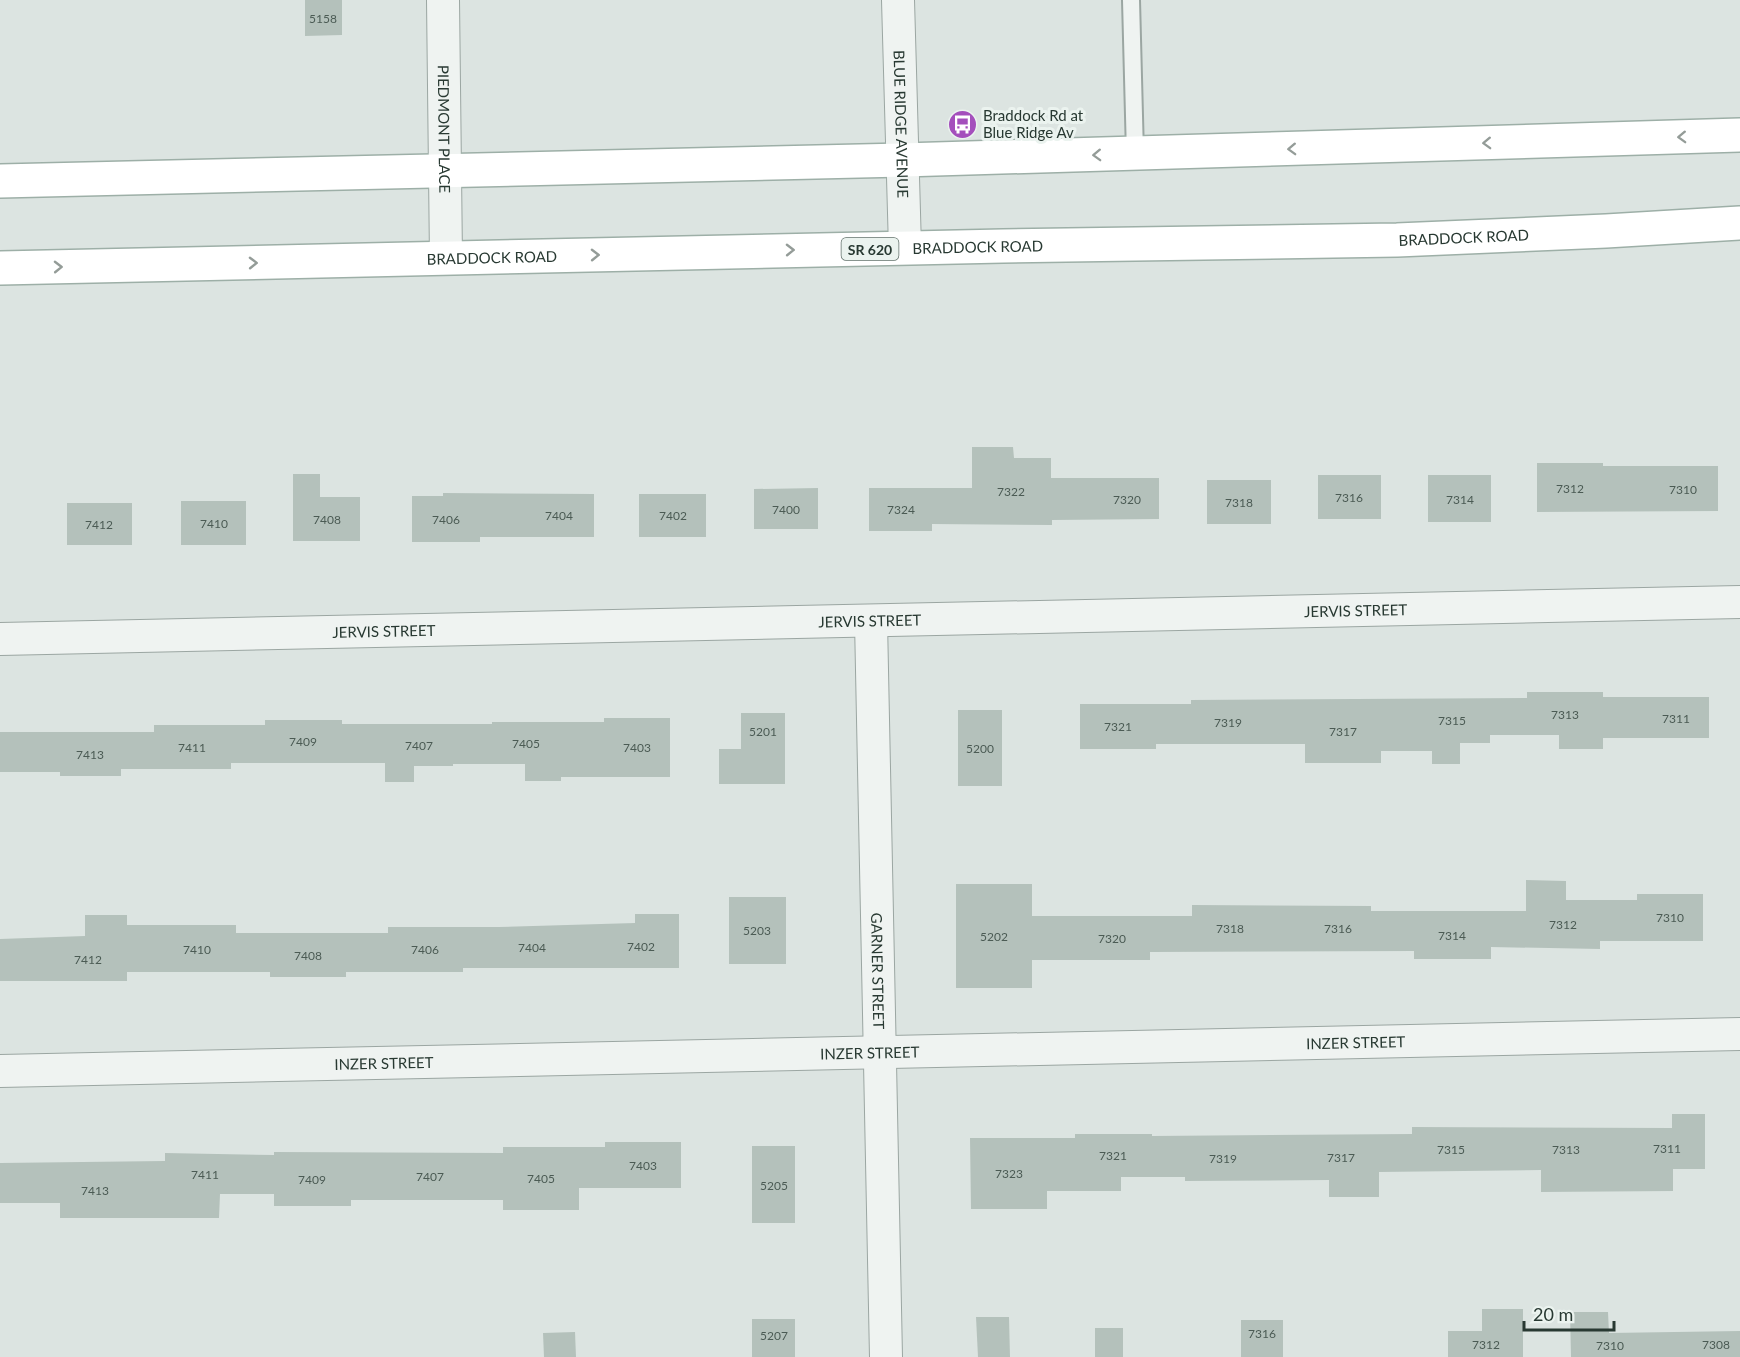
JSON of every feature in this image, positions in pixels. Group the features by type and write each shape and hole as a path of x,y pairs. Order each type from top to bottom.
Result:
{"main road":[{"path":"0,181 1135,154 1740,135"},
{"name":"BRADDOCK ROAD","path":"0,268 905,248 1397,240 1740,223"}],"street":[{"name":"PIEDMONT PLACE","path":"443,0 446,258"},
{"name":"BLUE RIDGE AVENUE","path":"898,0 905,248"},
{"name":"JERVIS STREET","path":"0,639 1740,602"},
{"name":"GARNER STREET","path":"871,621 886,1357"},
{"name":"INZER STREET","path":"0,1071 1740,1034"}],"lane":[{"path":"1131,0 1135,154"}],"building":[{"path":"305,0 342,0 342,35 305,36"},
{"path":"972,447 1013,447 1014,458 1051,458 1051,478 1159,478 1159,519 1052,520 1052,525 932,524 932,531 869,531 869,488 972,488"},
{"path":"1537,463 1603,463 1603,466 1718,466 1718,511 1537,512"},
{"path":"293,474 320,474 320,497 360,497 360,541 293,541"},
{"path":"1318,475 1381,475 1381,519 1318,519"},
{"path":"1428,475 1491,475 1491,522 1428,522"},
{"path":"1207,480 1271,480 1271,524 1207,524"},
{"path":"818,488 818,529 754,529 754,489"},
{"path":"443,493 594,494 594,537 480,537 480,542 412,542 412,496 443,496"},
{"path":"639,494 706,494 706,537 639,537"},
{"path":"181,501 246,501 246,545 181,545"},
{"path":"67,503 132,503 132,545 67,545"},
{"path":"1527,692 1603,692 1603,697 1709,697 1709,738 1603,738 1603,749 1559,749 1559,735 1490,735 1490,743 1460,743 1460,764 1432,764 1432,751 1381,751 1381,763 1305,763 1305,744 1156,744 1156,749 1080,749 1080,704 1191,704 1191,700 1527,698"},
{"path":"958,710 1002,710 1002,786 958,786"},
{"path":"741,713 785,713 785,784 719,784 719,749 741,749"},
{"path":"604,718 670,718 670,777 561,777 561,781 525,781 525,764 414,766 414,782 385,782 385,763 231,763 231,769 121,769 121,776 60,776 60,772 0,772 0,732 154,732 154,725 265,725 265,720 342,720 342,724 492,724 492,722 604,722"},
{"path":"1526,880 1566,881 1566,900 1637,900 1637,894 1703,894 1703,941 1600,941 1600,949 1491,947 1491,959 1414,959 1414,951 1150,952 1150,960 1032,960 1032,988 956,988 956,884 1032,884 1032,916 1192,916 1192,905 1371,906 1371,911 1526,911"},
{"path":"729,897 786,897 786,964 729,964"},
{"path":"635,914 679,914 679,968 463,968 463,972 346,972 346,977 270,977 270,972 127,972 127,981 0,981 0,939 85,936 85,915 127,915 127,925 236,925 236,933 388,933 388,927 635,923"},
{"path":"1672,1114 1705,1114 1705,1169 1673,1169 1673,1191 1541,1192 1541,1170 1379,1172 1379,1197 1329,1197 1329,1180 1185,1181 1185,1177 1121,1177 1121,1191 1047,1191 1047,1209 971,1209 970,1138 1075,1138 1075,1134 1152,1134 1152,1136 1412,1134 1412,1127 1672,1128"},
{"path":"605,1142 681,1142 681,1188 579,1188 579,1210 503,1210 503,1200 351,1200 351,1206 274,1206 274,1194 220,1194 219,1218 60,1218 60,1203 0,1203 0,1163 165,1161 165,1153 274,1155 274,1152 503,1153 503,1147 605,1147"},
{"path":"752,1146 795,1146 795,1223 752,1223"},
{"path":"1482,1309 1523,1309 1523,1357 1448,1357 1448,1331 1482,1331"},
{"path":"1570,1312 1608,1312 1609,1333 1740,1331 1740,1357 1571,1357"},
{"path":"976,1317 1009,1317 1010,1357 978,1357"},
{"path":"752,1319 795,1319 795,1357 752,1357"},
{"path":"1241,1320 1283,1320 1283,1357 1241,1357"},
{"path":"1095,1328 1123,1328 1123,1357 1095,1357"},
{"path":"575,1332 576,1357 544,1357 543,1333"}],"place":[{"name":"Braddock Rd at Blue Ridge Av","path":"962,124"}]}
